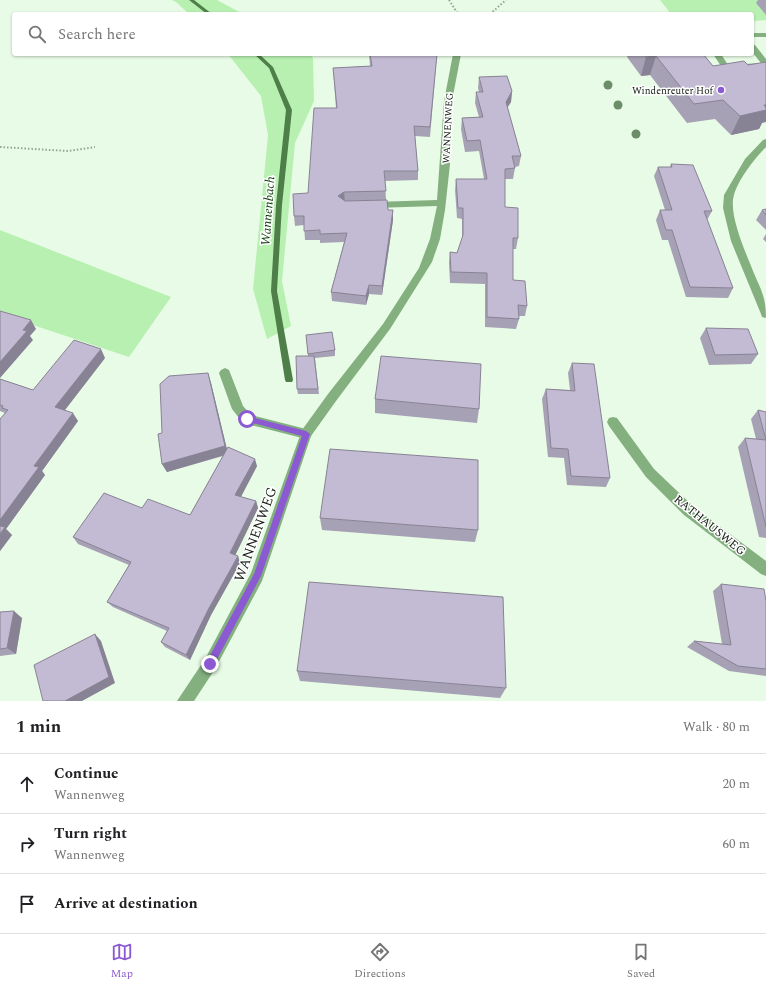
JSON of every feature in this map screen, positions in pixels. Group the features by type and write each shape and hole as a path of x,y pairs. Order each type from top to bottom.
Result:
{"street":[{"path":"754,35 766,35"},
{"path":"754,50 766,65"},
{"name":"WANNENWEG","path":"185,701 210,664 257,576 306,434 319,414 398,312 429,259 438,226 444,180 446,128 450,86 457,56"},
{"path":"718,56 726,67 766,65"},
{"path":"766,142 749,159 729,195 728,208 736,241 766,314"},
{"path":"361,205 441,203"},
{"path":"225,373 238,409 247,419 306,434"},
{"name":"RATHAUSWEG","path":"613,422 650,473 689,511 766,569"}],"path":[{"path":"449,0 457,12"},
{"path":"492,12 506,0"},
{"path":"0,148 68,151 96,146"}],"green space":[{"path":"172,0 217,0 239,12 187,12"},
{"path":"660,0 766,0 766,20 754,21 754,12 669,12"},
{"path":"230,56 312,56 313,58 314,101 295,143 282,281 291,326 267,339 253,289 268,135 261,96"},
{"path":"0,230 171,297 129,357 0,314"}],"building":[{"path":"370,56 437,56 430,127 414,126 418,171 384,171 386,191 344,192 338,196 345,201 387,200 388,210 393,210 382,286 369,285 366,296 331,292 347,233 320,234 320,230 304,231 304,216 294,216 293,194 308,193 314,108 337,108 333,68 372,66"},
{"path":"656,56 705,56 713,66 744,61 748,65 766,62 766,105 764,105 766,110 740,116 723,100 694,104"},
{"path":"507,76 512,91 506,102 521,156 512,156 515,168 505,169 505,207 518,208 518,238 513,238 513,280 525,281 527,306 518,305 519,319 487,317 487,273 451,272 450,252 457,253 463,235 463,208 458,208 456,179 487,179 480,140 467,141 462,118 483,117 476,92 483,92 479,77"},
{"path":"671,164 693,165 712,211 704,211 733,288 690,287 672,230 666,230 660,210 672,210 658,167 672,167"},
{"path":"766,209 766,215 762,210"},
{"path":"0,311 31,320 23,330 27,331 0,362"},
{"path":"706,328 748,329 758,354 715,355"},
{"path":"332,332 335,350 308,354 306,335"},
{"path":"74,340 101,349 55,407 73,413 34,466 39,467 0,520 0,419 8,410 2,408 3,406 0,405 0,379 33,390"},
{"path":"296,356 314,356 318,389 297,389"},
{"path":"381,356 481,364 479,409 375,399"},
{"path":"572,363 594,364 610,478 571,476 568,449 551,448 546,389 575,391"},
{"path":"208,373 225,446 162,464 158,434 162,433 160,384 169,376"},
{"path":"758,410 766,412 766,440"},
{"path":"745,438 766,440 766,527"},
{"path":"228,447 255,459 235,495 256,501 230,553 238,556 208,610 186,655 161,642 169,628 107,602 131,562 73,537 104,493 142,508 148,499 190,515"},
{"path":"330,449 478,460 478,530 320,518"},
{"path":"0,526 5,527 0,534"},
{"path":"309,582 503,597 506,688 297,671"},
{"path":"721,584 764,589 766,601 766,669 738,666 694,641 731,645"},
{"path":"14,611 7,648 0,649 0,612"},
{"path":"95,634 109,677 65,701 43,701 34,665"}],"waterway":[{"name":"Wannenbach","path":"191,0 207,12"},
{"name":"Wannenbach","path":"258,56 271,67 289,110 279,205 274,291 289,380"}],"place":[{"name":"Windenreuter Hof","path":"721,90"}],"route":[{"path":"210,664 257,576 306,434 247,419"}]}
